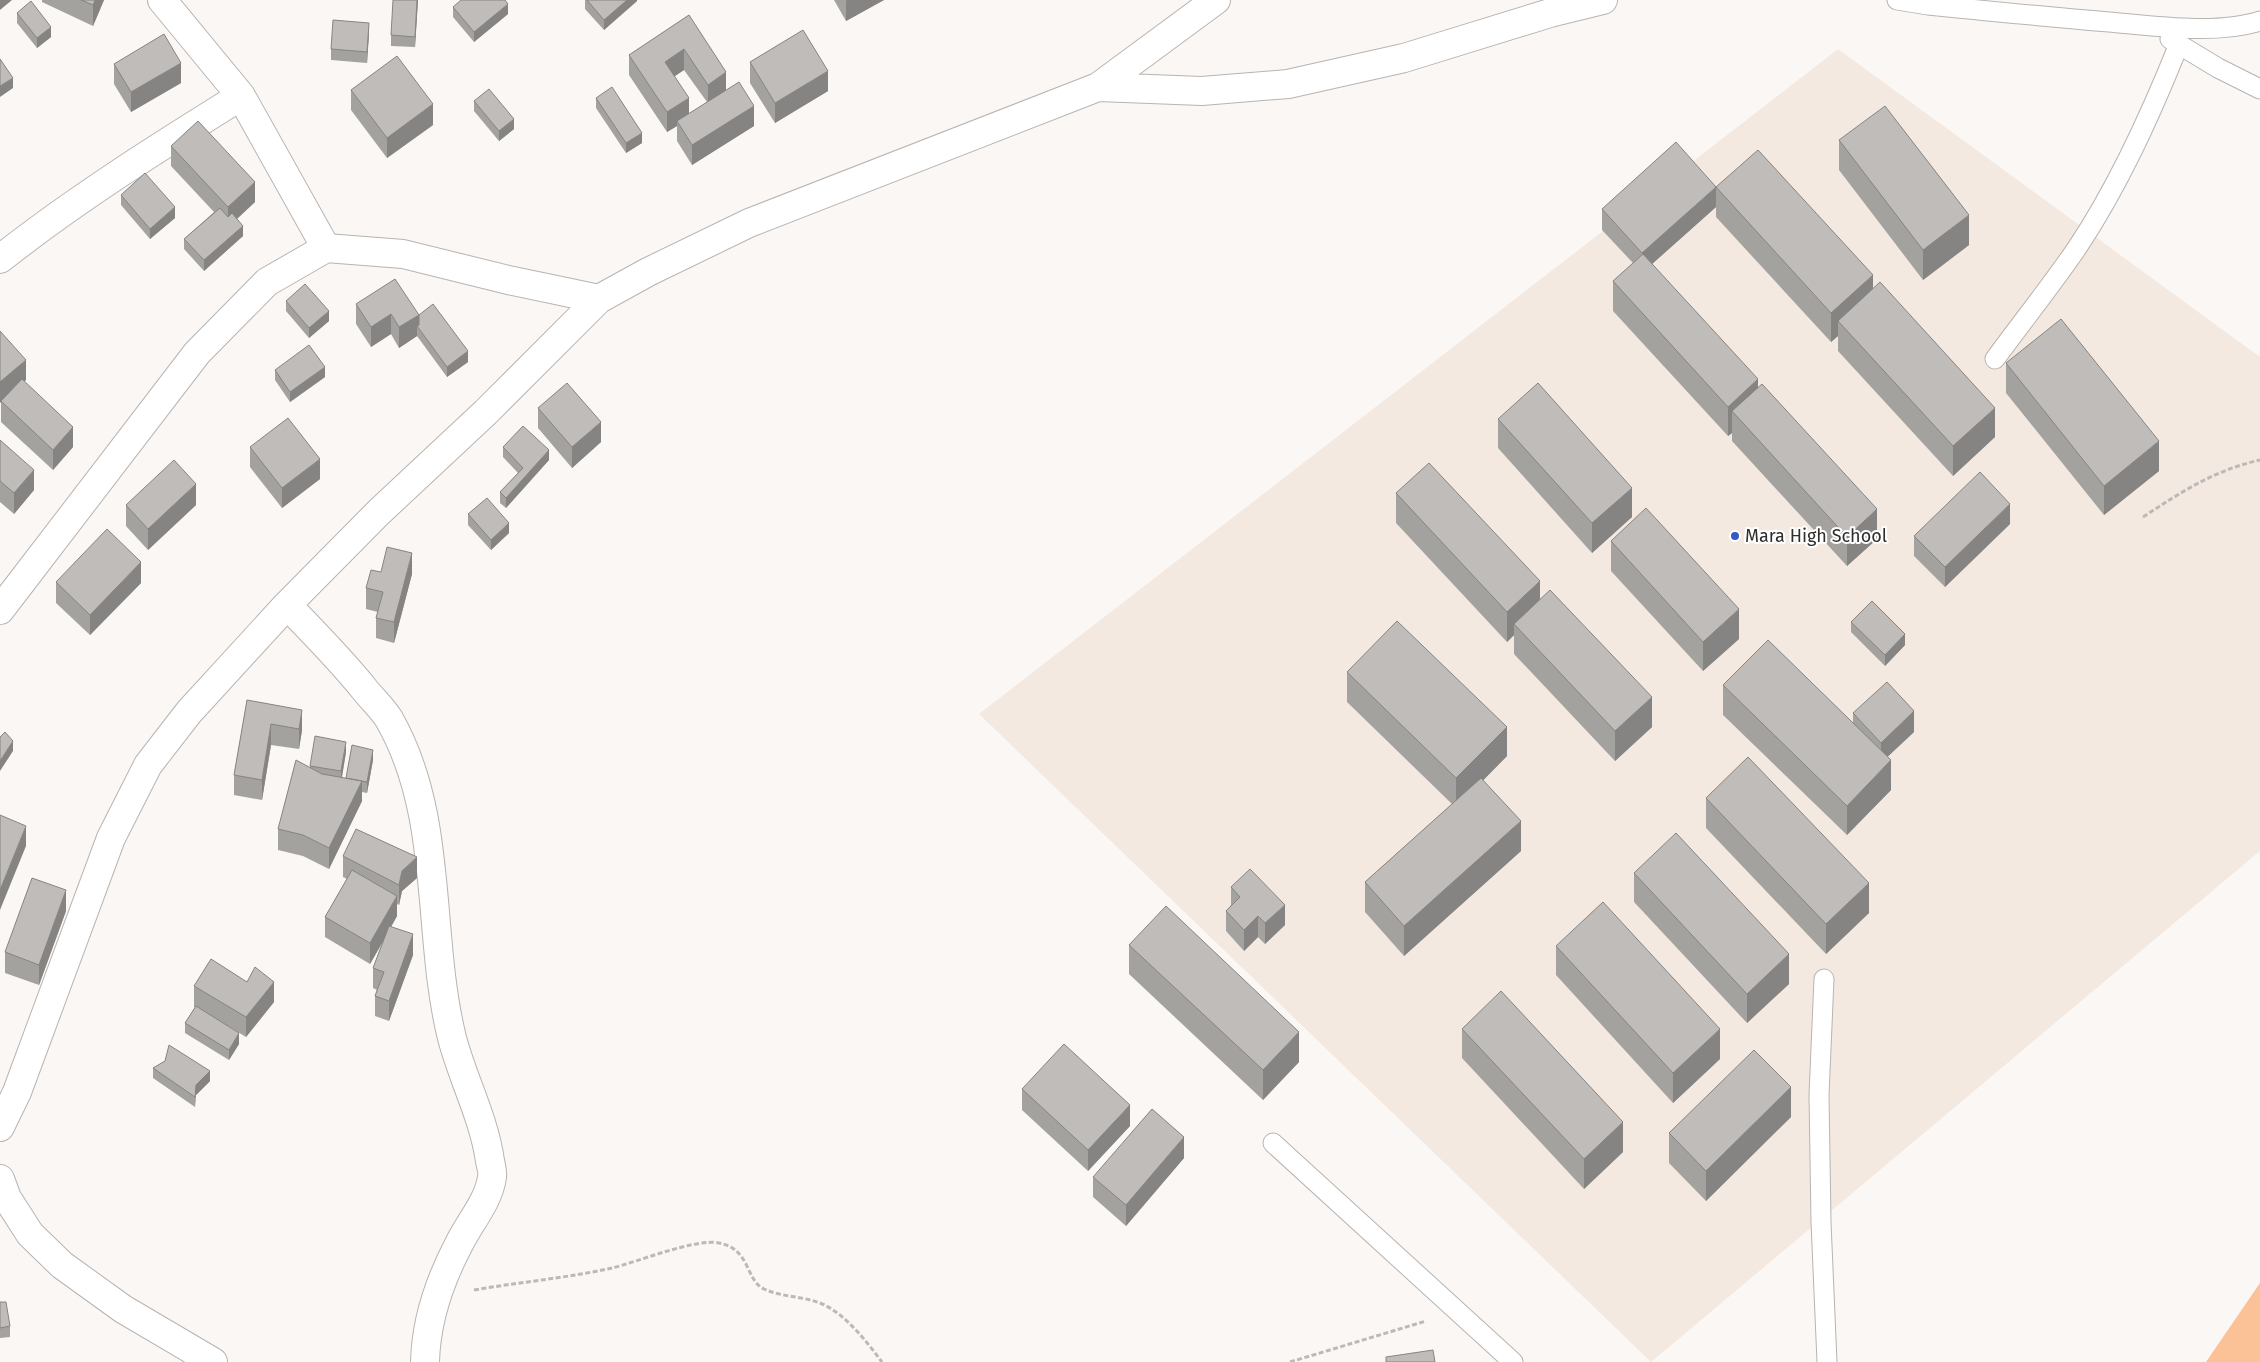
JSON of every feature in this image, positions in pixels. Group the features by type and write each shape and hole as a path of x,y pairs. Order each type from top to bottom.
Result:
{"street":[{"path":"162,0 241,96 326,248"},
{"path":"0,1127 17,1092 111,838 148,765 189,712 287,605 379,512 486,412 599,299 648,272 749,223 1098,87 1216,0"},
{"path":"1098,87 1202,91 1288,84 1404,58 1550,13 1603,0"},
{"path":"0,259 32,234 158,148 241,96"},
{"path":"0,610 197,353 267,282 326,248 403,254 508,280 599,299"},
{"path":"287,605 346,666 388,718 414,774 426,828 436,910 440,972 450,1029 487,1143 492,1177 482,1203 459,1244 436,1295 426,1344 425,1362"},
{"path":"0,1180 7,1198 30,1234 62,1265 123,1309 213,1362"}],"lane":[{"path":"1897,0 1937,6 2145,26 2205,28 2249,25 2260,21"},
{"path":"2145,26 2218,68 2260,89"},
{"path":"1995,359 2077,248 2124,165 2159,94 2179,44"},
{"path":"1824,979 1819,1095 1821,1222 1827,1362"},
{"path":"1273,1143 1513,1362"}],"path":[{"path":"2143,517 2188,488 2231,466 2260,460"},
{"path":"436,1295 611,1268 696,1244 717,1242 733,1248 746,1261 754,1280 763,1289 820,1303 840,1316 863,1337 882,1362"},
{"path":"1290,1362 1458,1311"}],"shaded area":[{"name":"Mara High School","path":"1838,49 2260,357 2260,851 1651,1362 979,714"},
{"path":"2260,1283 2260,1362 2206,1362"}],"building":[{"path":"81,0 95,0 93,5"},
{"path":"393,0 417,0 415,37 391,35"},
{"path":"461,0 505,0 508,4 474,32 453,7"},
{"path":"587,0 627,0 604,20"},
{"path":"31,1 51,27 37,38 17,13"},
{"path":"689,15 726,72 708,85 684,49 665,62 689,98 667,112 629,55"},
{"path":"333,20 369,23 367,52 331,49"},
{"path":"803,30 828,71 775,103 750,62"},
{"path":"164,34 181,63 131,92 114,64"},
{"path":"397,56 433,104 387,138 351,90"},
{"path":"0,59 13,78 0,86"},
{"path":"739,82 754,106 692,145 677,121"},
{"path":"612,87 642,133 626,143 596,98"},
{"path":"489,89 514,119 499,131 474,101"},
{"path":"1885,106 1969,215 1923,250 1839,140"},
{"path":"198,121 255,182 228,207 171,146"},
{"path":"1676,142 1716,187 1642,253 1602,209"},
{"path":"1758,150 1873,275 1831,313 1716,187"},
{"path":"145,173 175,207 150,229 121,195"},
{"path":"220,208 228,217 232,213 243,226 204,260 184,239"},
{"path":"1643,254 1758,379 1728,407 1613,281"},
{"path":"395,279 419,315 399,327 391,314 371,327 356,304"},
{"path":"1880,282 1995,408 1953,446 1838,321"},
{"path":"305,284 329,311 309,328 286,301"},
{"path":"433,304 468,351 447,367 417,326 419,325 419,315"},
{"path":"2061,319 2159,441 2104,486 2006,363"},
{"path":"0,331 26,360 0,382"},
{"path":"309,345 325,367 290,392 275,370"},
{"path":"22,379 73,427 53,450 1,401"},
{"path":"567,383 601,422 572,447 538,408"},
{"path":"1538,383 1632,488 1592,523 1498,419"},
{"path":"1762,384 1877,509 1847,537 1732,411"},
{"path":"288,418 320,459 282,488 250,447"},
{"path":"523,426 549,450 506,498 500,492 523,468 503,447"},
{"path":"0,440 34,470 14,493 0,481"},
{"path":"174,460 196,484 148,529 126,505"},
{"path":"1429,463 1540,581 1507,612 1396,493"},
{"path":"1980,472 2010,504 1945,567 1914,536"},
{"path":"487,498 509,523 491,540 468,514"},
{"path":"1646,508 1739,609 1703,642 1611,541"},
{"path":"107,529 141,562 90,615 56,582"},
{"path":"387,547 412,553 394,622 376,618 383,592 366,588 371,570 381,572"},
{"path":"1550,590 1652,697 1615,731 1514,624"},
{"path":"1872,601 1905,634 1885,655 1851,622"},
{"path":"1397,621 1507,727 1456,778 1347,672"},
{"path":"1768,640 1891,760 1847,806 1723,685"},
{"path":"1887,682 1914,711 1881,743 1853,713"},
{"path":"247,700 302,710 299,729 271,724 262,780 234,775"},
{"path":"5,732 13,741 0,761 0,737"},
{"path":"315,736 346,742 341,771 310,766"},
{"path":"352,745 373,750 367,782 346,778"},
{"path":"1748,757 1869,883 1826,924 1706,798"},
{"path":"296,760 322,774 362,781 329,848 303,835 278,829"},
{"path":"1481,778 1521,821 1404,926 1365,882"},
{"path":"0,815 26,826 0,890"},
{"path":"356,829 417,857 402,871 399,885 343,856"},
{"path":"1676,833 1789,954 1747,994 1634,873"},
{"path":"1250,869 1285,905 1265,923 1258,916 1244,930 1226,911 1240,897 1231,887"},
{"path":"352,870 397,896 370,943 325,917"},
{"path":"32,878 66,890 39,965 5,952"},
{"path":"1603,902 1720,1029 1673,1073 1556,946"},
{"path":"1166,906 1299,1032 1263,1070 1129,945"},
{"path":"389,926 413,934 389,1001 375,996 384,972 373,968"},
{"path":"211,959 247,982 255,967 274,982 246,1017 194,986"},
{"path":"1501,991 1623,1122 1584,1159 1462,1029"},
{"path":"196,1006 239,1033 229,1050 185,1023"},
{"path":"1064,1044 1130,1105 1088,1150 1022,1089"},
{"path":"169,1045 210,1071 196,1085 195,1097 153,1068 165,1061"},
{"path":"1754,1050 1791,1087 1706,1171 1669,1133"},
{"path":"1152,1109 1184,1137 1126,1205 1093,1177"},
{"path":"0,1302 6,1302 10,1326 0,1328"},
{"path":"1433,1350 1435,1362 1386,1362 1386,1357"}],"place":[{"name":"Mara High School","path":"1735,536"}]}
